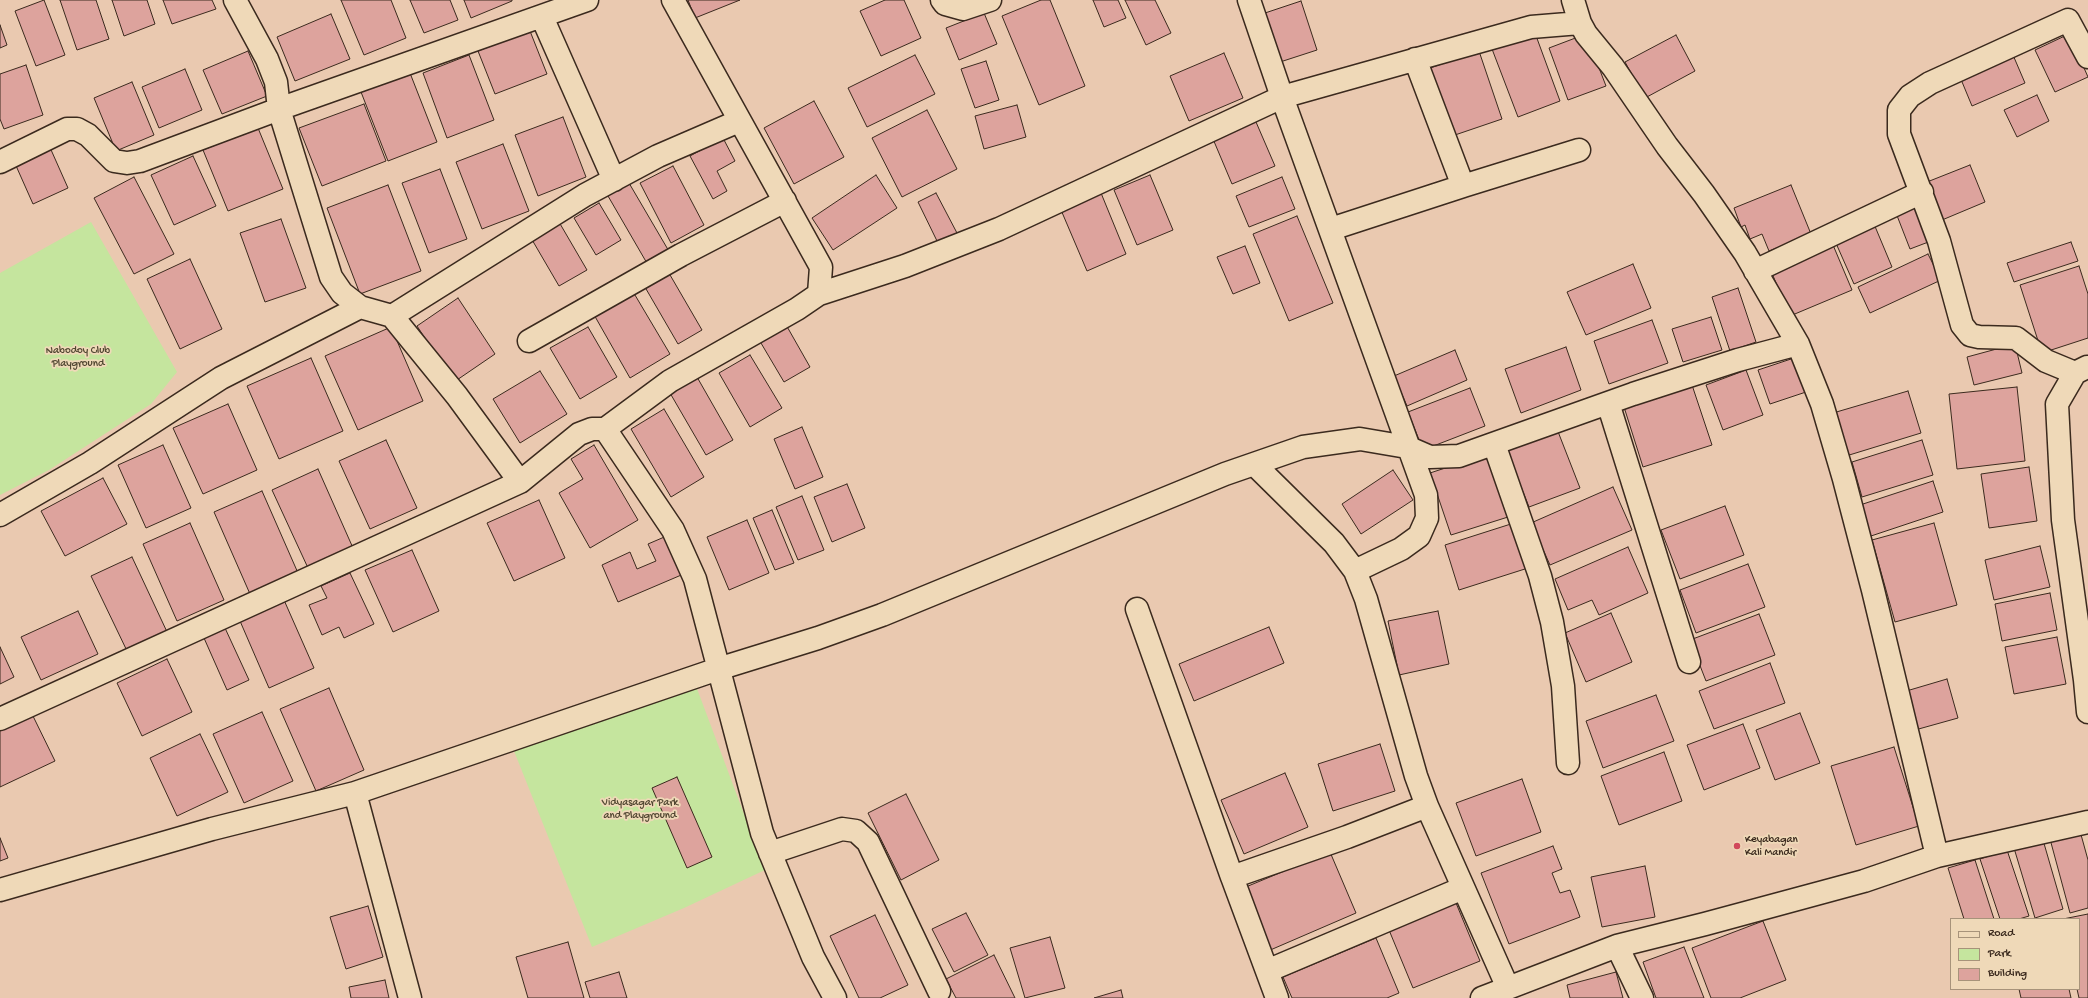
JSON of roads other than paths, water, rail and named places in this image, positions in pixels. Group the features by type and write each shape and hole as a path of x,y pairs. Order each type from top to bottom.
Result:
{"street":[{"path":"235,0 267,59 276,82 279,108 331,277 342,293 360,307 392,316 457,396 520,482"},
{"path":"0,162 67,129 77,129 88,134 114,161 127,163 140,161 279,108 587,0"},
{"path":"674,0 739,121 821,267 819,294"},
{"path":"942,0 945,4 963,9 990,0"},
{"path":"1249,0 1282,97 1331,229 1407,447 1426,495 1427,518 1419,536 1401,549 1355,571"},
{"path":"1573,0 1580,23 1586,34 1613,67 1667,146 1704,194 1755,271 1798,344 1822,404 1844,479 1873,590 1937,856"},
{"path":"542,17 614,180"},
{"path":"2088,57 2068,20 1930,83 1910,96 1899,110 1899,134 1922,192 1939,241 1962,325 1970,335 1979,337 2016,338 2046,361 2081,370 2057,404 2063,520 2086,680 2088,712"},
{"path":"0,719 520,482 579,434 592,429 605,429 670,381 819,294 905,266 999,229 1282,97 1531,27 1580,23"},
{"path":"1414,59 1463,186"},
{"path":"392,316 585,195 658,156 739,121"},
{"path":"1331,229 1579,150"},
{"path":"1755,271 1922,192"},
{"path":"529,341 674,259 785,201"},
{"path":"0,515 90,463 221,378 360,307"},
{"path":"0,890 212,829 355,793 718,669 810,641 882,615 1225,474 1303,447 1360,439 1407,447 1430,457 1459,456 1608,403 1738,360 1798,344"},
{"path":"1608,403 1689,662"},
{"path":"605,429 673,530 695,579 762,833 813,957 835,998"},
{"path":"1494,444 1540,576 1552,622 1563,686 1568,763"},
{"path":"1254,464 1334,543 1355,571 1366,599 1416,776 1427,806 1508,988"},
{"path":"1137,609 1232,877 1277,998"},
{"path":"355,793 410,998"},
{"path":"1232,877 1346,837 1427,806"},
{"path":"1482,998 1617,946 1864,881 1937,856 2088,822"},
{"path":"770,853 842,829 856,831 868,842 939,991"},
{"path":"1267,971 1464,888"},
{"path":"1617,946 1642,998"}],"place":[{"name":"Keyabagan Kali Mandir","path":"1737,846"}],"park label":[{"name":"Nabodoy Club Playground","path":"78,357"},
{"name":"Vidyasagar Park and Playground","path":"640,809"}]}
